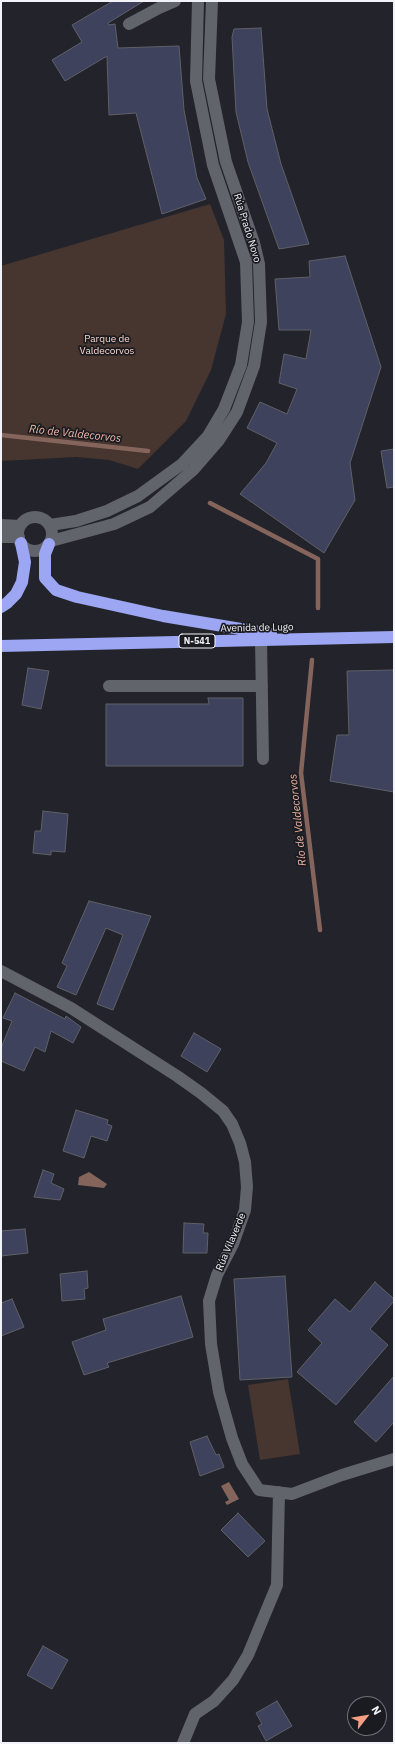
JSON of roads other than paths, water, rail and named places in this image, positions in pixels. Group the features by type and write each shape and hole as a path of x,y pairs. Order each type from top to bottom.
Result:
{"highway":[{"path":"1,606 7,603 16,594 22,582 25,562 20,535"},
{"path":"50,543 44,554 45,578 56,590 77,597 163,616 298,639"},
{"name":"Avenida de Lugo","path":"1,646 394,637"}],"street":[{"path":"130,24 175,1"},
{"name":"Rúa Prado Novo","path":"50,525 76,521 107,511 138,496 182,464 208,436 224,409 241,365 248,322 246,262 213,165 196,81 198,1"},
{"name":"Rúa Prado Novo","path":"50,543 114,524 150,507 193,470 219,440 237,412 254,366 261,322 259,264 254,243 226,162 210,79 212,1"},
{"path":"1,525 20,535 26,548 34,551 40,550 50,543 52,531 50,525 42,518 36,517 26,519 20,535"},
{"path":"1,537 20,535"},
{"path":"262,640 263,759"},
{"path":"109,686 262,686"},
{"name":"Rúa Vilaverde","path":"1,971 71,1008 177,1076 201,1092 223,1111 232,1124 240,1143 245,1162 248,1186 245,1210 232,1244 217,1275 209,1301 211,1344 219,1392 242,1464 259,1490 292,1494 342,1475 394,1459"},
{"path":"183,1743 196,1714 214,1701 228,1685 248,1655 277,1585 279,1492"}],"waterway":[{"name":"Río de Valdecorvos","path":"1,435 148,451"},
{"name":"Río de Valdecorvos","path":"210,503 318,559 318,608"},
{"name":"Río de Valdecorvos","path":"312,660 301,773 320,930"}],"park label":[{"name":"Parque de Valdecorvos","path":"107,344"}]}
